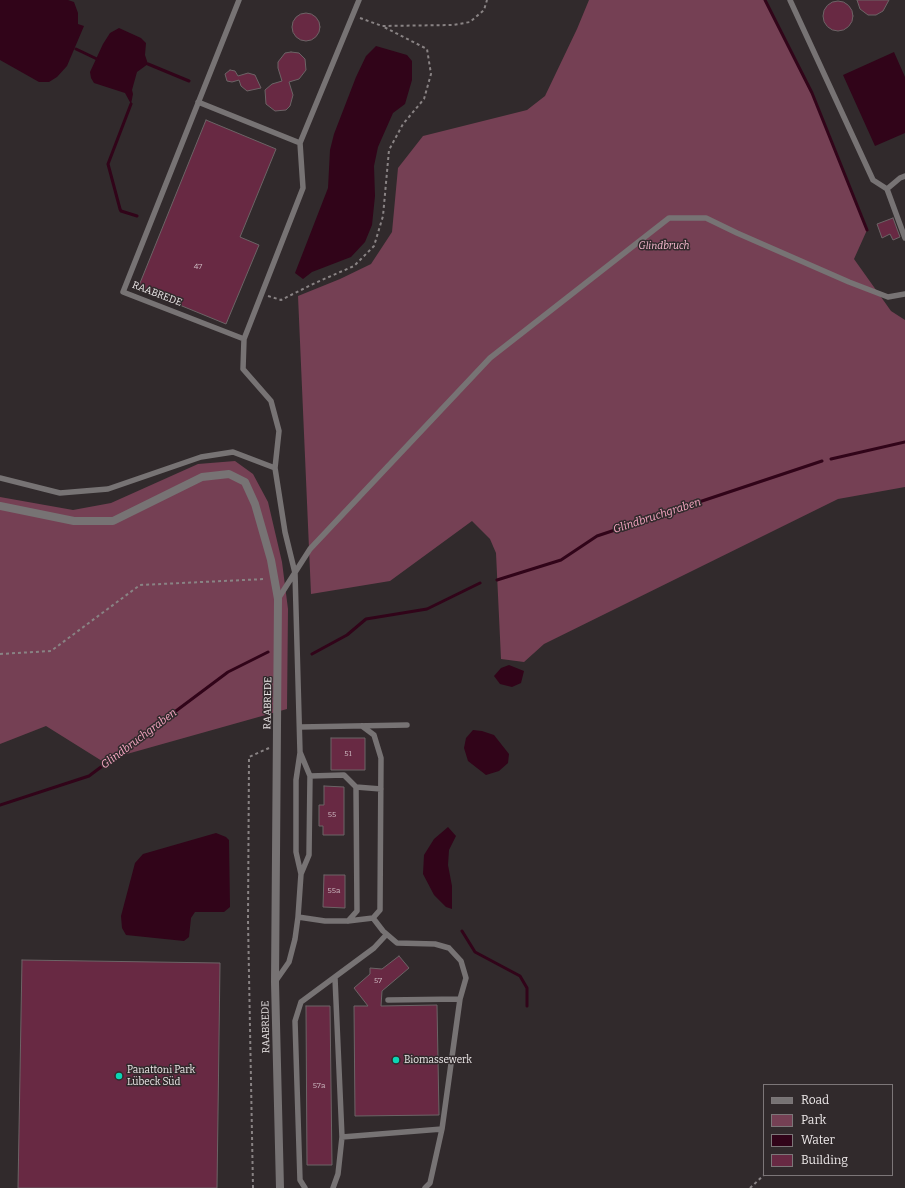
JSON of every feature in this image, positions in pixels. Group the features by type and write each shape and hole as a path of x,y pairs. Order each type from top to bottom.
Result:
{"street":[{"name":"RAABREDE","path":"0,506 74,521 113,521 202,477 229,474 245,482 255,504 271,560 278,599 275,982 280,1188"}],"lane":[{"name":"RAABREDE","path":"239,0 123,292 244,339"},
{"path":"275,982 289,962 295,939 301,874 296,845 296,780 300,752 300,727 295,573 285,532 275,468 279,431 271,401 243,369 244,339 303,188 300,144 359,0"},
{"path":"791,0 873,180 887,190 905,238"},
{"path":"198,102 300,144"},
{"path":"887,190 900,178 905,176"},
{"path":"278,599 310,549 490,358 669,218 706,218 849,282 888,297 905,294"},
{"path":"0,478 60,493 108,489 202,457 233,452 275,468"},
{"path":"300,727 407,725"},
{"path":"298,917 325,921 348,921 373,918 380,910 381,758 374,735 362,726"},
{"path":"300,752 310,776 309,855 301,874"},
{"path":"310,776 344,776 356,787 380,789"},
{"path":"348,921 357,911 356,787"},
{"path":"373,918 386,935 397,943 435,944 449,948 461,961 466,978 460,999 442,1129 430,1183 425,1188"},
{"path":"305,1188 300,1180 295,1021 301,1002 374,948 386,935"},
{"path":"333,1188 338,1174 342,1138 335,978"},
{"path":"388,1000 460,999"},
{"path":"342,1138 442,1129"}],"path":[{"path":"382,26 453,25 470,22 484,10 487,0"},
{"path":"261,295 281,300 354,266 374,246 382,216 389,150 403,124 424,99 431,74 427,49 382,26 353,15"},
{"path":"0,654 50,651 140,585 275,579"},
{"path":"253,1188 248,921 249,757 277,745"},
{"path":"750,1188 763,1176"}],"green space":[{"name":"Glindbruch","path":"589,0 765,0 812,93 867,230 854,259 891,311 905,320 905,487 838,499 544,644 524,662 501,659 496,553 490,539 472,521 390,581 311,594 298,296 340,279 371,264 392,232 398,168 423,136 527,110 545,96"},
{"path":"235,461 253,474 268,502 282,562 288,609 287,709 102,761 46,726 0,744 0,497 73,510 111,503 198,464"}],"water":[{"path":"0,0 68,0 74,2 78,13 78,24 84,26 67,66 57,77 49,82 39,82 0,60"},
{"path":"119,28 141,38 146,43 145,55 148,64 137,72 132,90 133,94 131,104 125,93 94,83 90,72 103,44 110,33"},
{"path":"376,46 407,55 412,61 412,80 405,104 393,113 378,147 374,166 375,196 372,225 365,242 351,257 312,272 303,279 295,273 328,188 330,150 334,134 356,77 366,56"},
{"path":"894,52 905,77 905,133 875,146 843,75"},
{"path":"509,665 524,671 521,683 512,687 500,684 494,676 501,668"},
{"path":"473,730 494,735 509,754 508,763 499,771 486,775 468,761 464,748 466,738"},
{"path":"448,827 456,836 449,850 448,865 452,886 452,909 446,907 434,895 423,874 424,855 434,839"},
{"path":"216,833 226,837 229,840 230,907 224,912 195,912 191,918 189,937 184,941 126,935 122,928 121,916 135,863 143,854"}],"building":[{"path":"857,0 889,0 883,11 876,15 868,15 860,9"},
{"path":"838,1 844,2 852,10 852,22 844,30 838,31 832,30 824,22 823,16 824,10 832,2"},
{"path":"306,13 316,17 320,27 316,37 306,41 296,37 292,27 296,17"},
{"path":"285,53 299,53 305,59 306,70 299,79 289,82 293,95 290,106 286,110 275,111 266,104 265,90 272,84 282,81 278,68 278,62"},
{"path":"230,70 235,71 238,76 248,73 255,75 261,88 247,91 241,86 239,80 232,82 227,81 225,74"},
{"path":"206,120 276,149 240,237 259,245 226,324 138,288"},
{"path":"893,218 900,237 893,240 890,234 882,238 877,224"},
{"path":"331,738 365,738 365,770 331,770"},
{"path":"324,786 344,787 344,835 323,835 323,826 319,826 319,805 324,805"},
{"path":"324,875 345,875 345,908 323,907"},
{"name":"Biomassewerk","path":"399,956 409,968 382,991 381,1006 437,1005 439,1115 355,1116 354,1006 368,1006 354,988 370,974 370,968 382,969"},
{"name":"Panattoni Park Lübeck Süd","path":"22,960 220,963 217,1188 18,1188"},
{"path":"306,1006 330,1006 332,1165 307,1165"}],"waterway":[{"path":"765,0 812,93 867,230"},
{"path":"76,49 97,59"},
{"path":"148,64 189,81"},
{"path":"131,104 108,164 121,211 137,216"},
{"name":"Glindbruchgraben","path":"831,459 905,442"},
{"name":"Glindbruchgraben","path":"497,580 561,560 597,536 822,461"},
{"name":"Glindbruchgraben","path":"312,654 347,635 366,619 427,609 480,583"},
{"name":"Glindbruchgraben","path":"0,805 89,776 228,672 268,652"},
{"path":"462,931 475,952 520,976 527,988 527,1006"}],"place":[{"name":"Biomassewerk","path":"396,1060"},
{"name":"Panattoni Park Lübeck Süd","path":"119,1076"}]}
